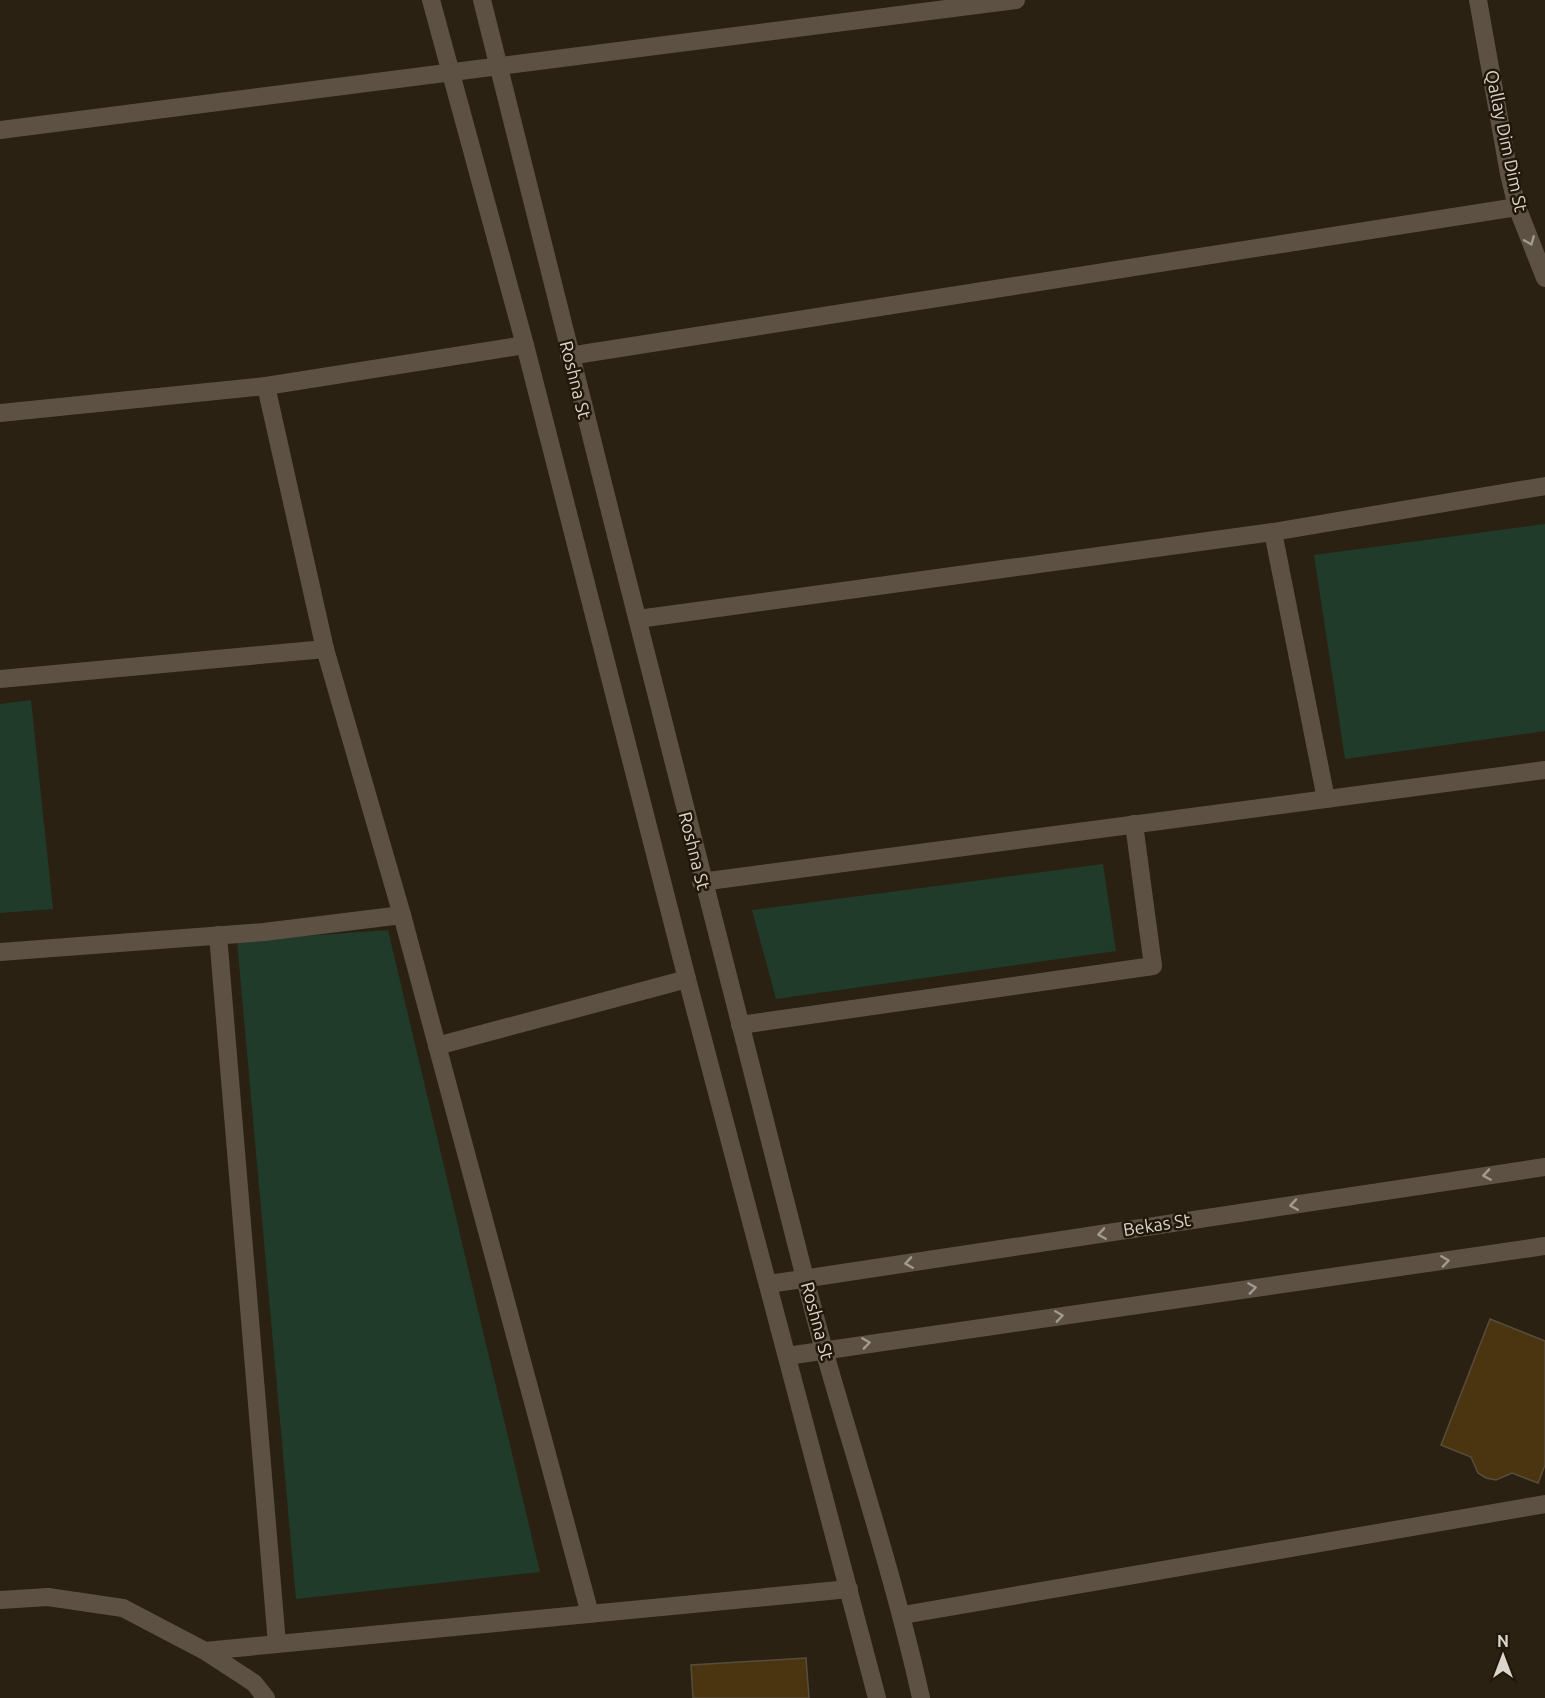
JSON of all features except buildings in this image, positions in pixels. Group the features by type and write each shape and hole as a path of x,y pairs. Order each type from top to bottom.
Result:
{"street":[{"name":"Roshna St","path":"431,0 525,345 687,979 877,1698"},
{"name":"Roshna St","path":"482,0 569,356 638,619 701,882 824,1349 903,1615 921,1698"},
{"path":"0,130 450,73 498,64 1016,0"},
{"name":"Qallay Dim Dim St","path":"1478,0 1509,174 1517,207 1545,278"},
{"path":"569,356 1517,207"},
{"path":"0,413 266,386 525,345"},
{"path":"266,386 325,649 402,915 590,1614"},
{"path":"638,619 1273,532 1545,486"},
{"path":"1273,532 1326,799"},
{"path":"0,680 325,649"},
{"path":"701,882 1545,770"},
{"path":"740,1025 1153,966 1134,824"},
{"path":"0,952 310,928 402,915"},
{"path":"218,935 276,1644"},
{"path":"437,1046 687,979"},
{"name":"Bekas St","path":"769,1284 1545,1167"},
{"path":"787,1356 1545,1246"},
{"path":"903,1615 1545,1504"},
{"path":"205,1651 849,1589"},
{"path":"0,1600 48,1597 123,1608 205,1651 254,1683 266,1698"}],"green space":[{"path":"1545,524 1545,731 1345,759 1314,555"},
{"path":"31,700 53,909 0,913 0,704"},
{"path":"1103,864 1116,951 776,999 752,910"},
{"path":"388,930 540,1572 296,1599 237,941"}]}
